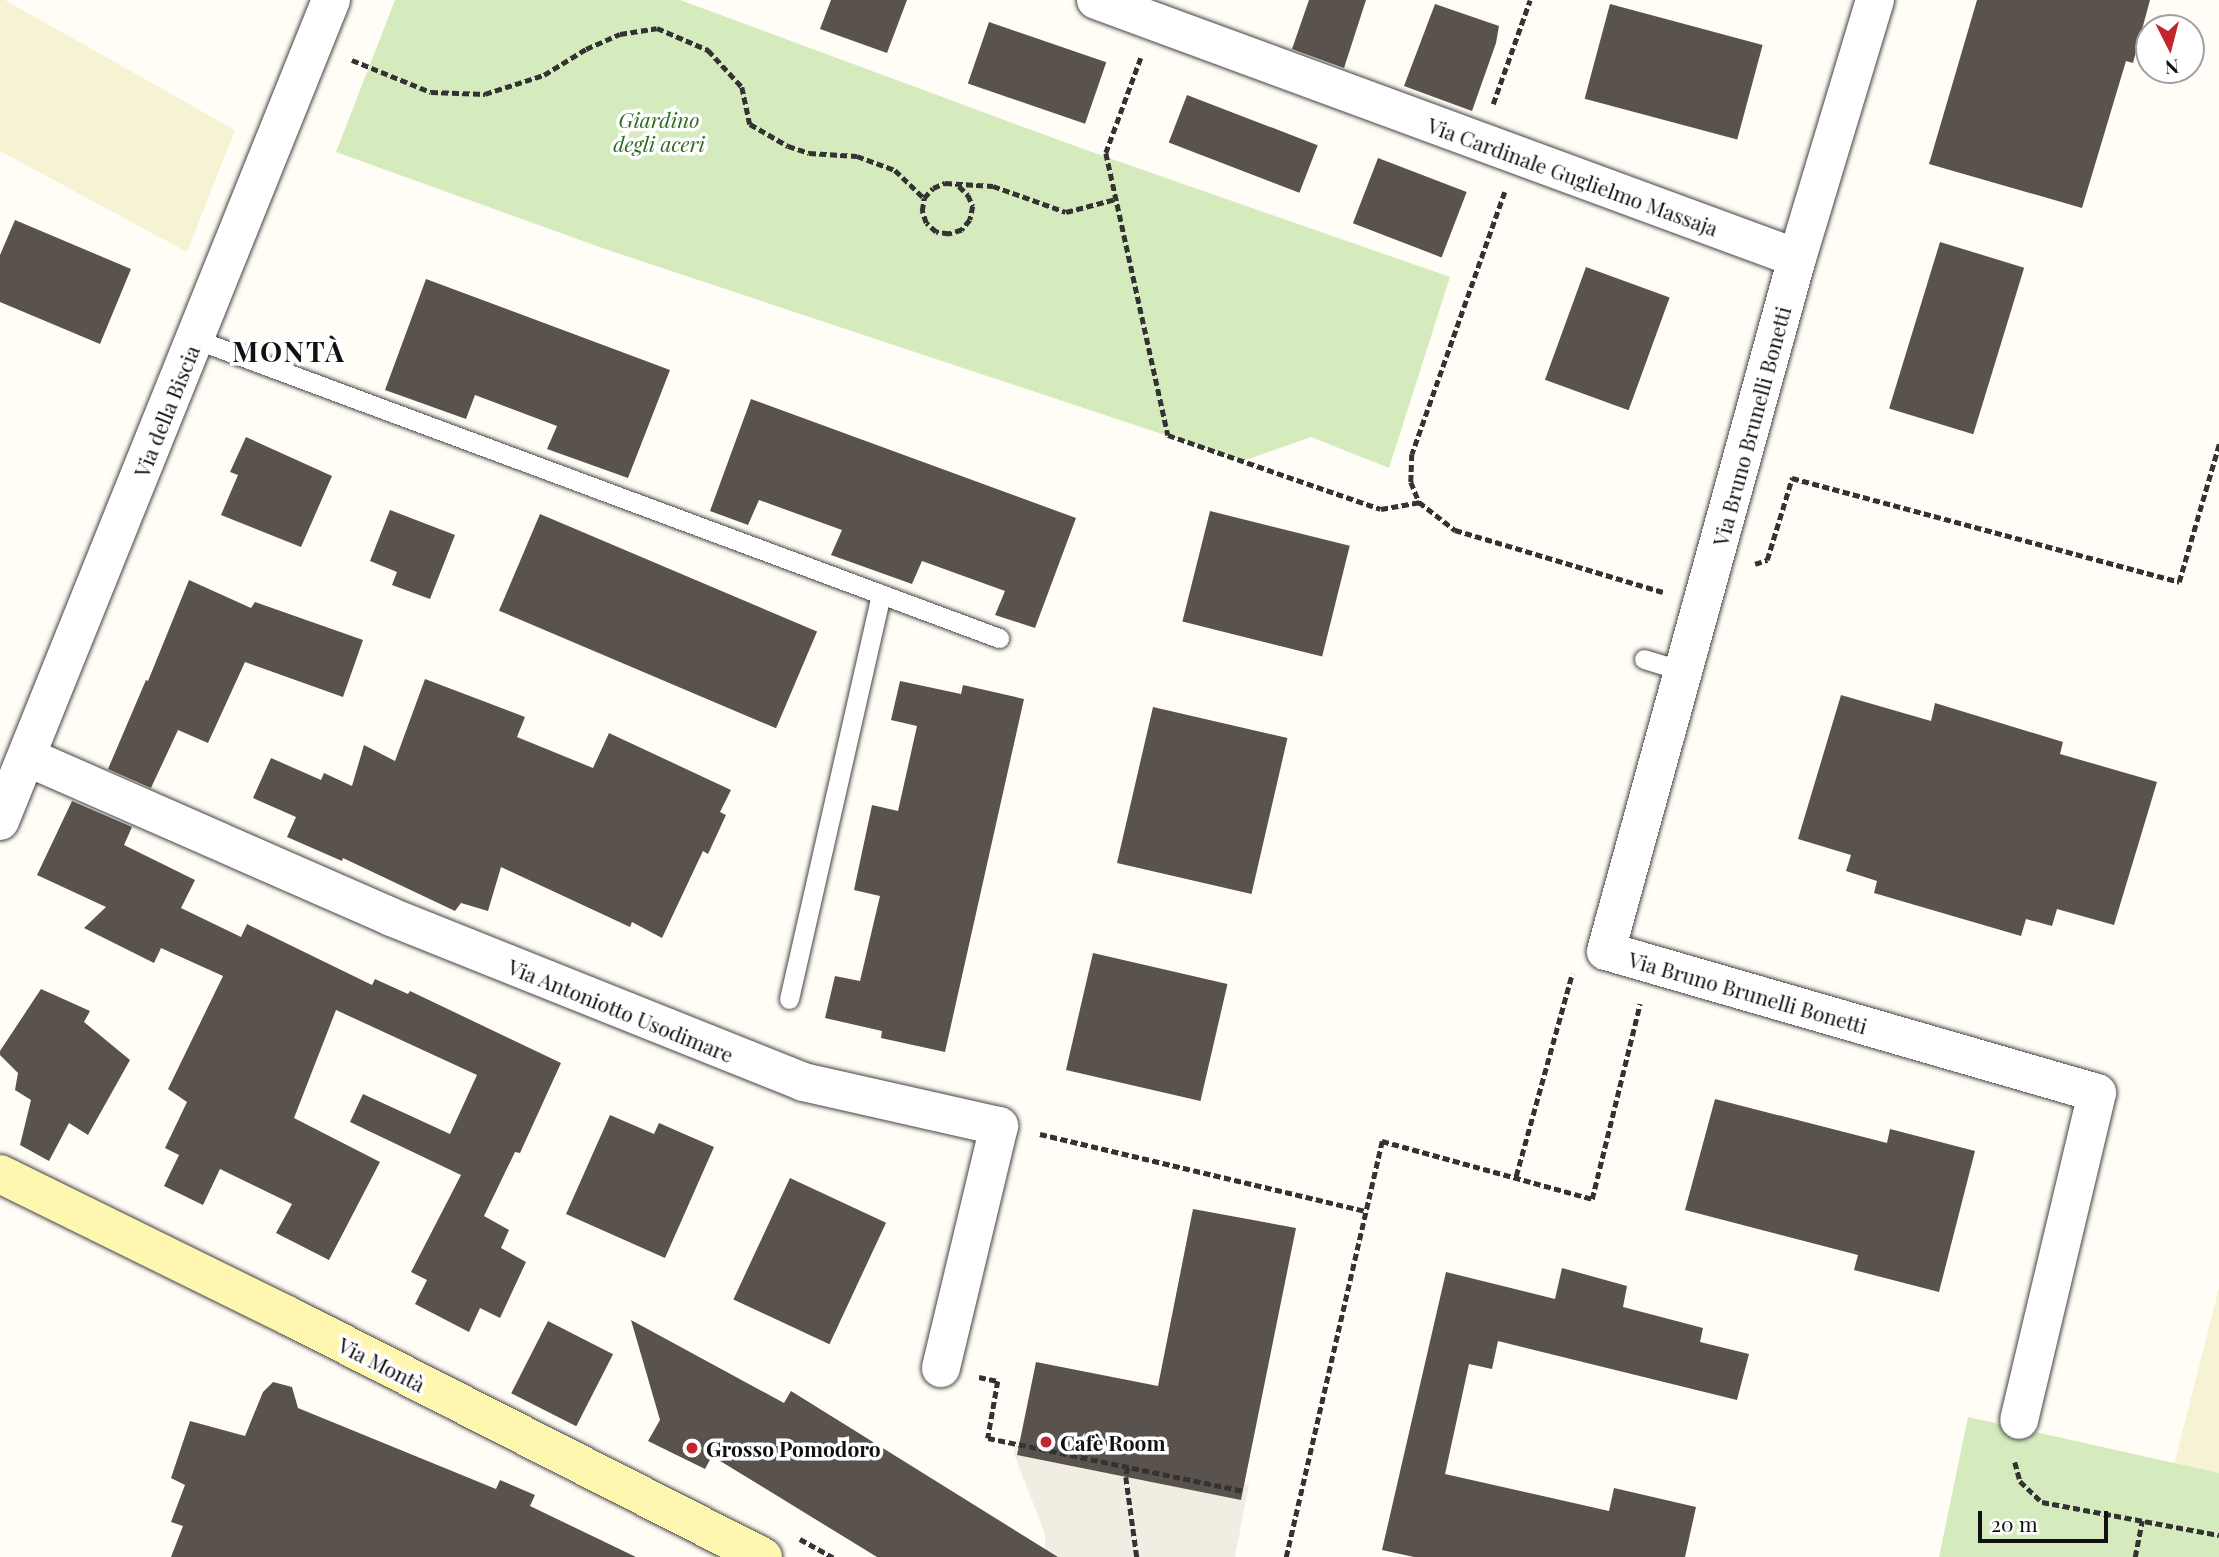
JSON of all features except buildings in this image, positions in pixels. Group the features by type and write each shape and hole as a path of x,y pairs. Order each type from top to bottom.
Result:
{"main road":[{"name":"Via Montà","path":"0,1174 288,1315 763,1557"}],"street":[{"name":"Via della Biscia","path":"0,821 331,0"},
{"name":"Via Cardinale Guglielmo Massaja","path":"1096,0 1797,258"},
{"path":"1797,258 1875,0"},
{"name":"Via Bruno Brunelli Bonetti","path":"1797,258 1606,951 2097,1093 2019,1420"},
{"name":"Via Antoniotto Usodimare","path":"27,757 391,917 803,1082 999,1126"},
{"path":"941,1368 999,1126"}],"lane":[{"path":"195,339 999,638"},
{"path":"789,999 881,595"},
{"path":"1644,659 1683,671"}],"path":[{"path":"1492,107 1530,0"},
{"path":"1153,22 1106,153 1168,435 1381,509 1419,502"},
{"path":"315,41 368,68 431,92 485,94 544,75 586,49 620,34 657,28 708,50 742,87 750,124 788,146 808,153 857,156 895,170 924,198"},
{"path":"958,186 968,195 973,206 970,220 962,230 949,234 936,232 926,223 922,211 924,198 933,188 946,183 958,186 993,186 1066,212 1116,200"},
{"path":"1507,187 1412,454 1411,482 1419,502 1455,530 1677,596"},
{"path":"1745,568 1767,560 1792,478 2179,582 2219,444"},
{"path":"1286,1557 1382,1141 1592,1199 1651,964"},
{"path":"1516,1176 1574,965"},
{"path":"999,1126 1366,1211"},
{"path":"941,1368 998,1381 988,1438 1243,1491"},
{"path":"2019,1420 2013,1453 2020,1481 2042,1502 2219,1535"},
{"path":"1128,1467 1126,1477 1137,1557"},
{"path":"2135,1557 2142,1521"}],"shaded area":[{"path":"0,0 5,0 235,130 187,252 0,151"},
{"path":"2219,1288 2219,1473 2174,1464"},
{"path":"1017,1439 1249,1485 1235,1557 1045,1557 1045,1534 1014,1454"}],"green space":[{"name":"Giardino degli aceri","path":"395,0 680,0 1086,150 1450,277 1389,468 1311,437 1243,461 608,250 336,152"},
{"path":"1968,1417 2219,1473 2219,1557 1939,1557"}],"place":[{"name":"Cafè Room","path":"1046,1442"},
{"name":"Grosso Pomodoro","path":"692,1448"}],"district":[{"name":"MONTÀ","path":"289,351"}]}
